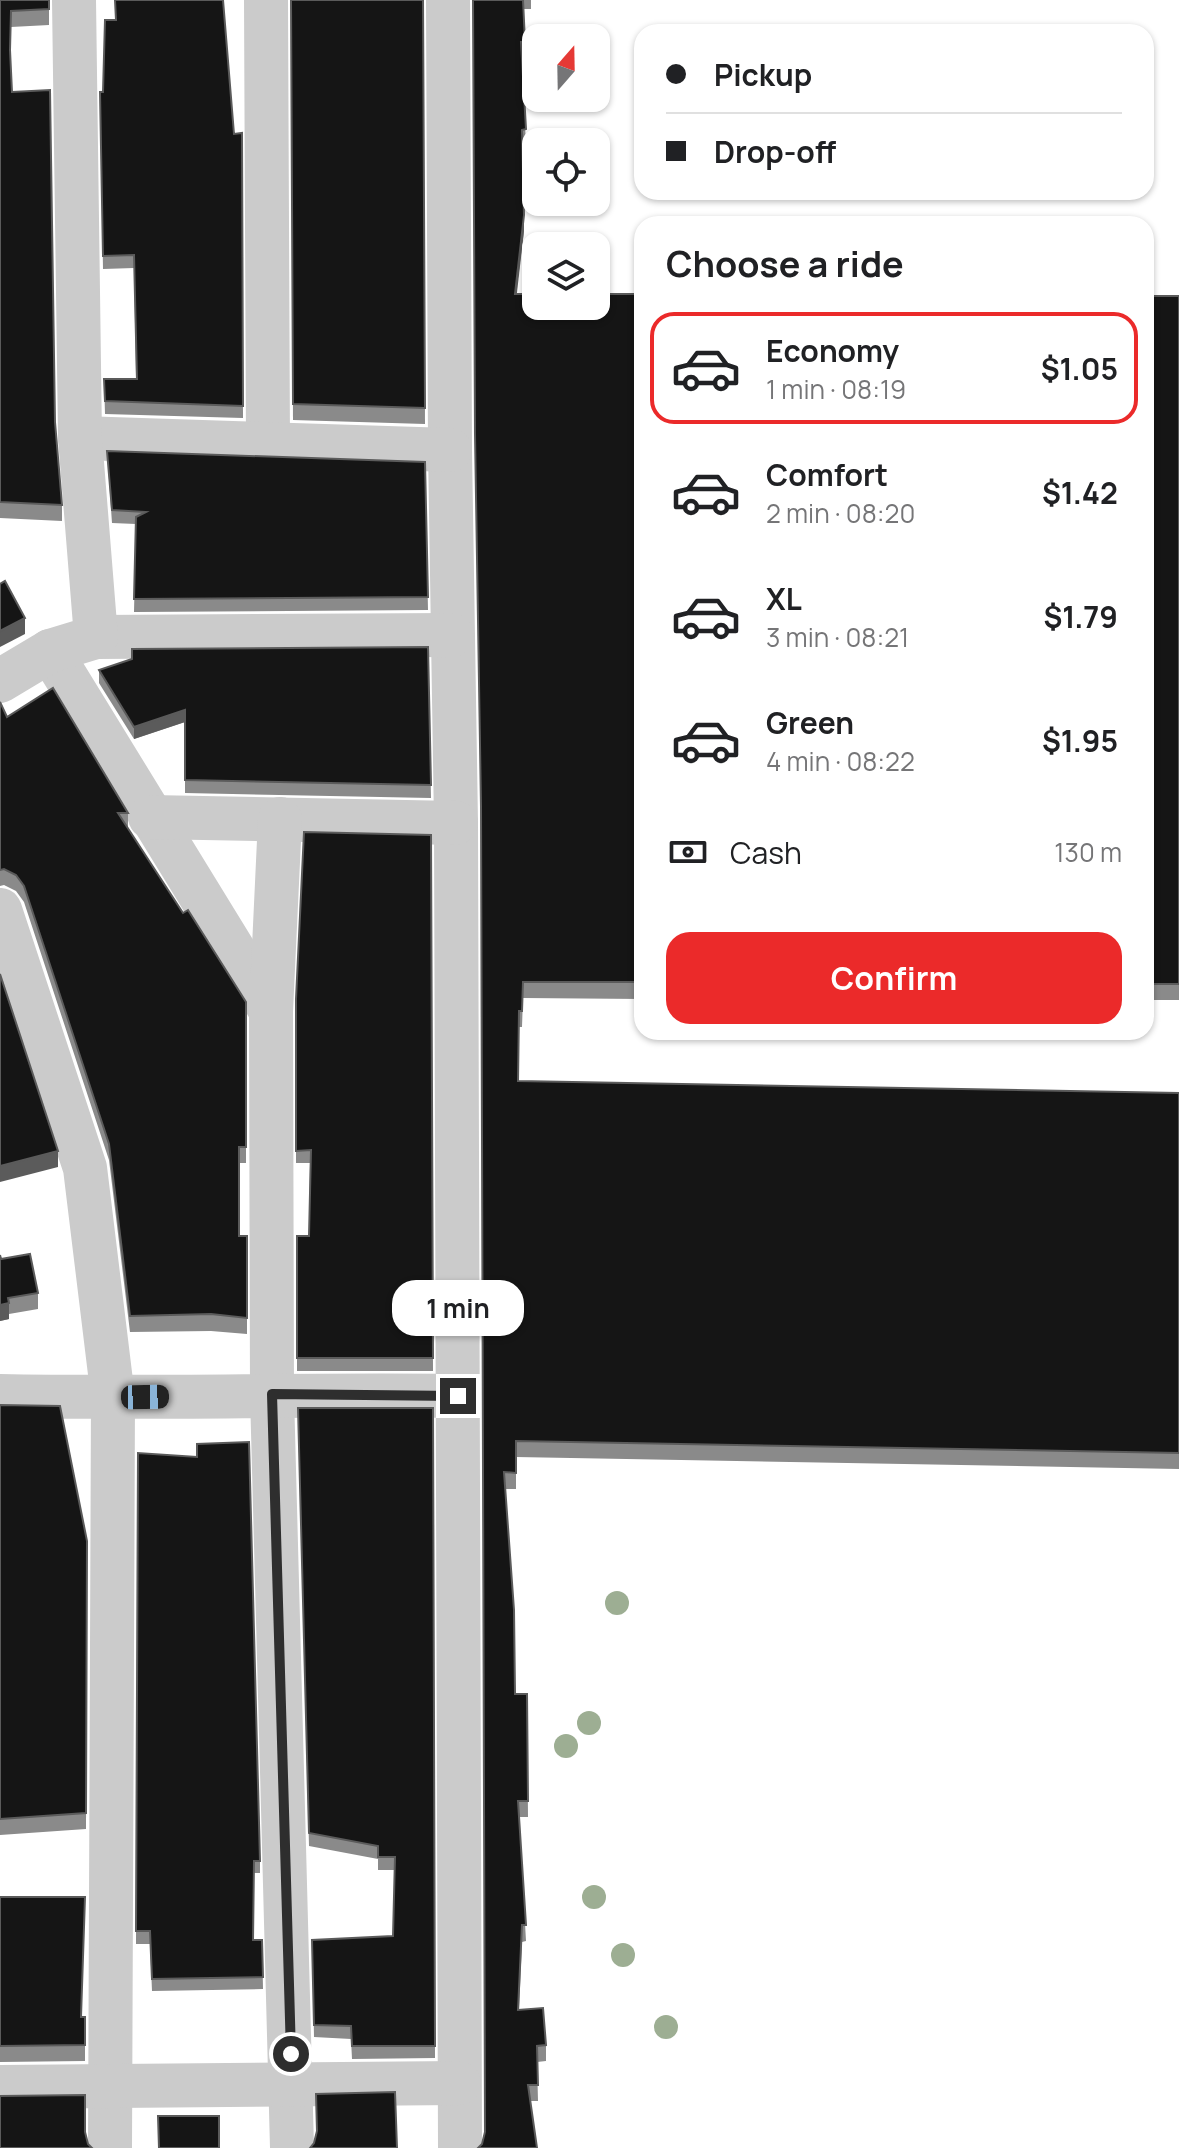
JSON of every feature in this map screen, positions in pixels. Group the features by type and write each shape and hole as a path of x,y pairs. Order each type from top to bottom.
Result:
{"street":[{"path":"74,0 80,438 96,637"},
{"path":"266,0 268,444"},
{"path":"448,0 456,823 460,2148"},
{"path":"80,438 450,450"},
{"path":"0,681 50,651 96,637 452,635"},
{"path":"50,651 271,1011"},
{"path":"150,817 456,823"},
{"path":"280,819 271,1011 272,1394 292,2148"},
{"path":"0,910 85,1168 113,1398 110,2148"},
{"path":"0,1396 458,1396"},
{"path":"0,2087 459,2083"}],"building":[{"path":"0,0 49,0 49,9 11,11 10,50 12,92 50,90 55,422 62,505 0,502"},
{"path":"115,0 223,0 234,134 242,133 243,406 105,401 104,379 137,379 134,255 103,256 100,92 103,92 105,20 116,20"},
{"path":"291,0 423,0 425,408 293,404"},
{"path":"473,0 523,0 522,112 525,112 526,128 522,128 524,216 515,294 522,294 522,320 610,320 610,294 634,294 634,982 523,982 522,1011 519,1011 518,1081 1179,1093 1179,1453 516,1441 516,1473 504,1472 514,1610 515,1694 527,1694 528,1801 518,1801 526,1925 522,1925 518,2010 543,2008 546,2045 537,2046 538,2085 528,2085 537,2148 478,2148 485,2132 481,806"},
{"path":"1154,296 1179,296 1179,984 1154,984"},
{"path":"107,451 425,462 428,597 134,599 136,517 146,512 112,510"},
{"path":"5,581 25,618 0,631 0,584"},
{"path":"428,647 431,785 185,780 185,710 134,727 99,670 132,659 132,649"},
{"path":"53,688 128,813 118,813 183,913 188,910 246,1002 246,1147 239,1147 239,1236 247,1236 247,1318 211,1314 130,1316 109,1144 24,886 16,875 0,870 0,702 7,717"},
{"path":"304,832 431,835 433,1358 297,1358 297,1236 309,1236 311,1150 296,1151 296,999"},
{"path":"0,974 58,1151 0,1166"},
{"path":"30,1254 38,1293 8,1298 9,1303 0,1305 0,1255 1,1259"},
{"path":"0,1405 60,1406 87,1541 86,1813 0,1819"},
{"path":"298,1408 433,1408 435,2046 352,2046 351,2026 314,2025 312,1940 393,1936 395,1857 378,1857 378,1846 309,1833"},
{"path":"249,1442 260,1861 254,1861 253,1940 262,1940 263,1977 152,1979 150,1931 136,1931 138,1453 197,1457 197,1444"},
{"path":"0,1897 85,1897 81,2017 85,2017 85,2045 0,2046"},
{"path":"395,2092 397,2148 310,2148 317,2131 316,2094"},
{"path":"85,2095 85,2132 92,2148 0,2148 0,2096"},
{"path":"158,2116 219,2116 219,2148 159,2148"}],"route":[{"path":"291,2054 272,1394 458,1396"}]}
